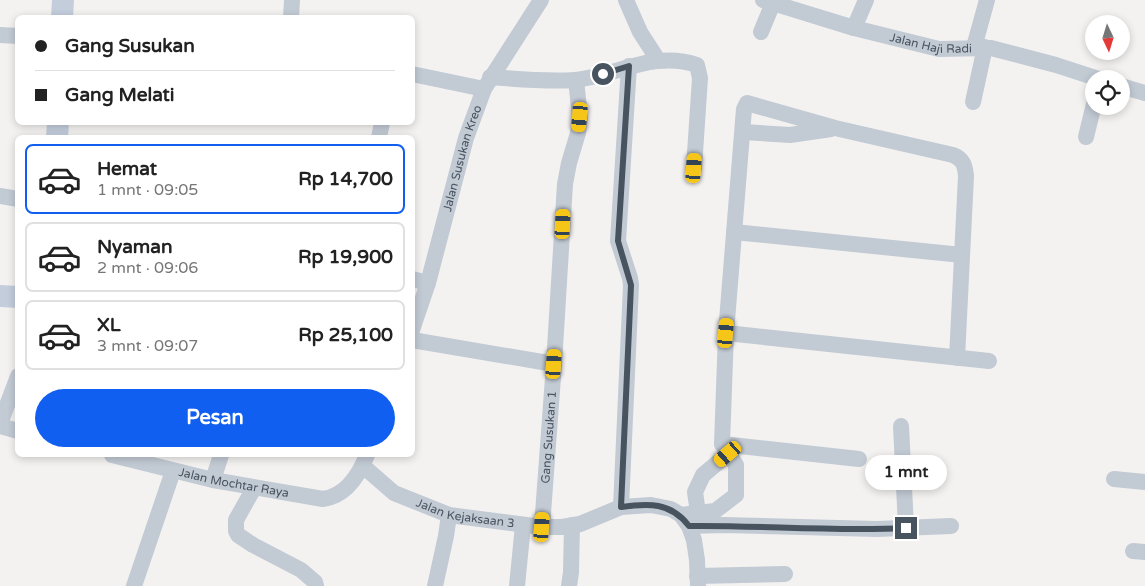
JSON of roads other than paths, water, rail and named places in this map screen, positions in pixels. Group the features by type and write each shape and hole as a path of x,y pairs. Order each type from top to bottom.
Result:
{"street":[{"path":"62,15 63,0"},
{"path":"291,15 292,0"},
{"name":"Jalan Susukan Kreo","path":"415,312 420,281 466,138 487,83 540,0"},
{"path":"626,0 640,32 658,60"},
{"path":"854,28 866,0"},
{"path":"974,102 987,0"},
{"path":"761,32 768,2"},
{"name":"Jalan Haji Radi","path":"768,2 854,28 939,49 980,47 1056,65 1085,74"},
{"path":"0,35 15,36"},
{"path":"415,74 487,83 576,80 658,60 686,61 697,65 700,78 694,168"},
{"path":"621,507 631,285 618,241 629,66"},
{"name":"Gang Susukan 1","path":"542,527 565,184 578,133 580,117 576,80"},
{"path":"1130,89 1145,93"},
{"path":"689,518 715,511 736,495 736,465 725,449 726,333 744,107 748,103 835,128 960,158 966,176 957,358"},
{"path":"1086,137 1091,115"},
{"path":"743,132 790,135 835,128"},
{"path":"0,196 15,198"},
{"path":"734,232 962,255"},
{"path":"0,296 15,297"},
{"path":"726,333 990,361"},
{"path":"415,341 554,364"},
{"path":"15,384 0,425 15,430"},
{"path":"901,426 906,528"},
{"path":"725,449 859,459"},
{"path":"725,449 703,475 695,492 689,518 697,560 697,581 785,574"},
{"name":"Jalan Mochtar Raya","path":"121,457 213,480 323,499 338,495 352,482 365,461"},
{"path":"213,480 220,457"},
{"name":"Jalan Kejaksaan 3","path":"365,461 394,493 449,515 523,525 562,527 595,518 621,507 651,505 670,509 689,518"},
{"path":"134,586 173,471"},
{"path":"1114,480 1145,482"},
{"path":"254,488 236,520 238,535 301,570 315,582 316,586"},
{"path":"435,586 449,515"},
{"path":"689,518 724,526 877,530 951,526"},
{"path":"517,586 523,525"},
{"path":"569,586 572,525"}]}
